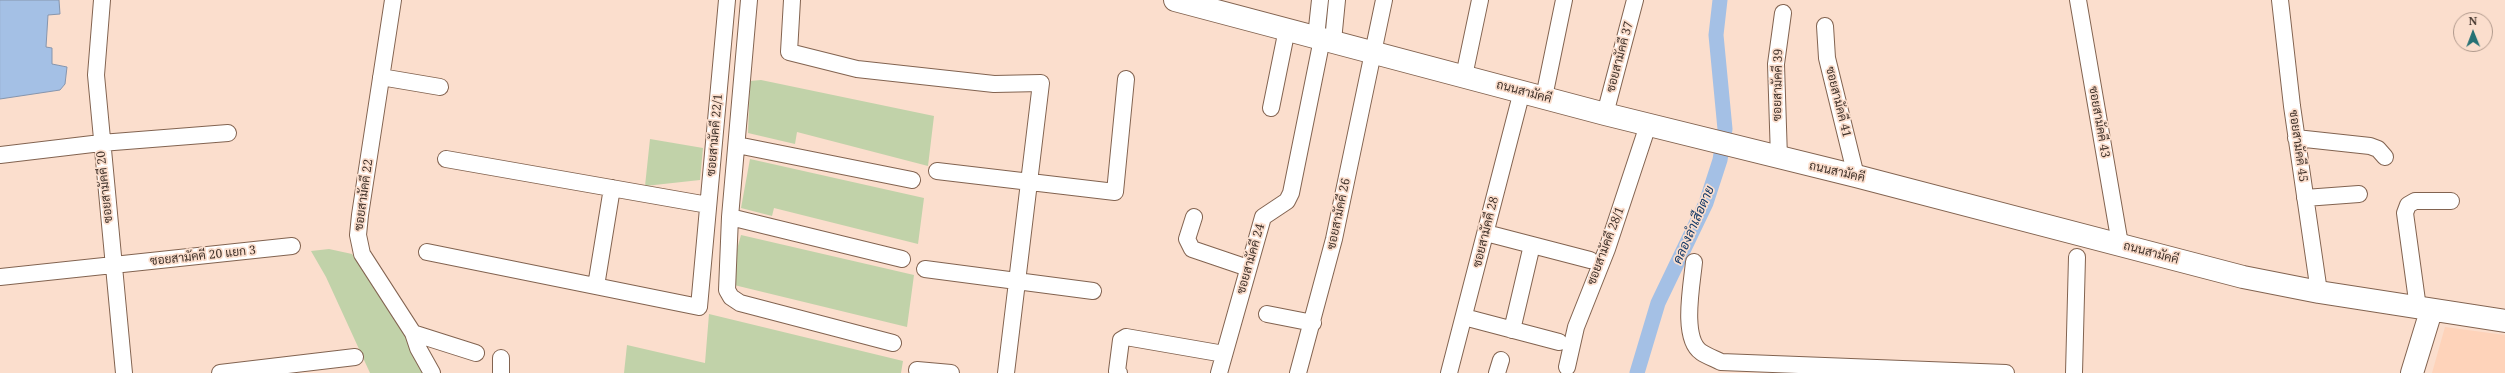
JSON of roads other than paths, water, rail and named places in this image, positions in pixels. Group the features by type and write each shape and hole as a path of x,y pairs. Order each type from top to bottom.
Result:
{"main road":[{"name":"ถนนสามัคคี","path":"1175,0 1522,91 1648,126 1721,142 1779,158 1856,176 2243,277 2424,310 2505,321"},
{"path":"2412,373 2424,310"}],"street":[{"name":"ซอยสามัคคี 20","path":"102,0 96,76 101,143 124,373"},
{"name":"ซอยสามัคคี 22","path":"393,0 358,235 362,254 412,333 421,354 432,373"},
{"name":"ซอยสามัคคี 22/1","path":"596,286 699,307 704,269 708,205 727,0"},
{"path":"749,0 730,217 727,290 731,297 740,304 893,343"},
{"path":"792,0 789,52 857,69 994,84 1041,83 1006,373"},
{"path":"1320,0 1324,39"},
{"path":"1324,39 1337,0"},
{"name":"ซอยสามัคคี 26","path":"1298,373 1313,323 1334,239 1384,0"},
{"path":"1464,76 1480,0"},
{"path":"1544,97 1564,0"},
{"name":"ซอยสามัคคี 37","path":"1605,114 1635,0"},
{"name":"ซอยสามัคคี 43","path":"2078,0 2120,244"},
{"name":"ซอยสามัคคี 45","path":"2280,0 2296,138 2319,292"},
{"name":"ซอยสามัคคี 39","path":"1779,158 1776,64 1783,12"},
{"name":"ซอยสามัคคี 41","path":"1825,26 1827,58 1856,176"},
{"path":"1271,108 1287,29"},
{"name":"ซอยสามัคคี 24","path":"1219,373 1263,217 1287,201 1292,193 1324,39"},
{"path":"381,77 440,87"},
{"path":"937,171 1115,192 1126,79"},
{"name":"ซอยสามัคคี 28","path":"1449,373 1522,91"},
{"name":"ซอยสามัคคี 28/1","path":"1567,367 1576,327 1607,249 1648,126"},
{"path":"0,155 101,143 228,133"},
{"path":"2296,138 2370,146 2378,149 2385,157"},
{"path":"737,144 912,180"},
{"path":"446,158 708,205"},
{"path":"427,252 596,286 612,188"},
{"path":"2305,198 2359,194"},
{"path":"2424,310 2405,214 2408,204 2415,201 2451,201"},
{"path":"730,217 902,260"},
{"path":"1194,217 1187,239 1192,249 1248,268"},
{"path":"1486,233 1590,260"},
{"path":"1512,330 1532,245"},
{"name":"ซอยสามัคคี 20 แยก 3","path":"0,276 113,266 292,246"},
{"path":"2074,373 2076,257"},
{"path":"1694,262 1689,320 1692,341 1701,352 1721,362 2006,373"},
{"path":"925,269 1093,291"},
{"path":"1268,314 1313,323"},
{"path":"1464,317 1559,342"},
{"path":"412,333 476,353"},
{"path":"1119,373 1117,371 1117,364 1120,340 1126,336 1193,347 1224,354"},
{"path":"220,373 355,358"},
{"path":"917,370 951,373"}],"water":[{"path":"0,0 59,0 60,14 48,15 46,47 52,48 52,64 67,67 65,84 60,90 0,99"}],"waterway":[{"name":"คลองลำเสือตาย","path":"1637,373 1658,303 1706,203 1720,160 1725,129 1716,35 1720,0"}]}
